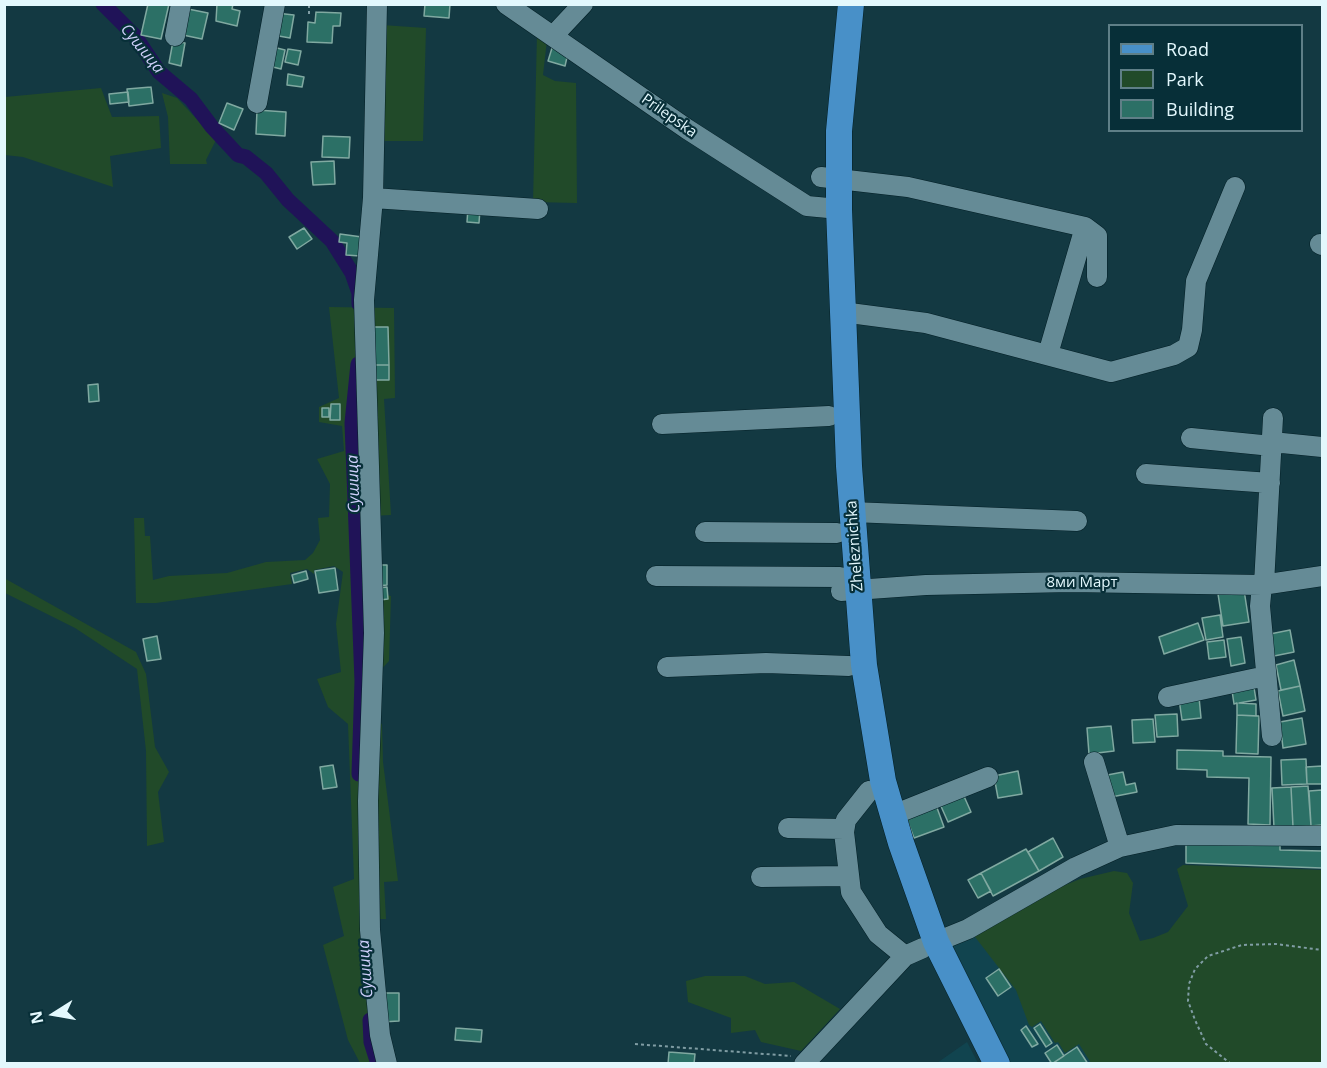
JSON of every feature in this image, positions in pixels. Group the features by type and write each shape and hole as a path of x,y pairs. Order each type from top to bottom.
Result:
{"main road":[{"name":"Zheleznichka","path":"833,4 822,122 830,178 829,416 837,533 864,664 873,726 921,949 997,1064"},
{"name":"Zheleznichka","path":"830,178 839,131 851,4"},
{"name":"Zheleznichka","path":"830,209 842,312 852,512 847,586 849,666 869,791 921,949 978,1064"}],"street":[{"path":"175,36 181,4"},
{"path":"257,103 275,4"},
{"path":"377,4 374,198 364,300 374,633 368,801 371,941 380,1035 387,1064"},
{"name":"Prilepska","path":"506,4 687,129 807,206 830,209"},
{"path":"553,36 583,4"},
{"path":"830,178 909,187 1084,228 1097,236 1097,277"},
{"path":"842,312 926,323 1111,372 1174,355 1188,347 1192,330 1196,281 1235,187"},
{"path":"374,198 538,209"},
{"path":"1048,354 1084,228"},
{"path":"662,424 829,416"},
{"path":"1272,736 1260,606 1273,418"},
{"path":"1191,438 1323,447"},
{"path":"1146,474 1270,483"},
{"path":"852,512 1077,521"},
{"path":"705,532 837,533"},
{"name":"8ми Март","path":"656,576 847,586 1071,582 1263,585 1322,581"},
{"path":"667,667 766,663 849,666"},
{"path":"1168,697 1266,676"},
{"path":"1094,762 1120,847"},
{"path":"893,815 988,777"},
{"path":"869,791 854,807 844,829 851,892 878,934 921,949"},
{"path":"788,828 844,829"},
{"path":"806,1061 921,949 968,929 1076,867 1120,847 1176,835 1323,836"},
{"path":"761,877 848,876"}],"path":[{"path":"309,4 309,14"},
{"path":"1231,1064 1206,1044 1188,1002 1189,984 1195,969 1208,956 1242,945 1276,944 1323,950"},
{"path":"635,1044 806,1061"}],"shaded area":[{"path":"968,929 1124,1063 997,1063 936,942"},
{"path":"967,1042 978,1063 937,1063"}],"green space":[{"path":"382,25 426,28 423,141 380,141"},
{"path":"537,34 547,40 543,75 555,81 576,83 577,203 533,202"},
{"path":"101,88 112,117 159,116 161,148 110,156 113,187 23,157 5,155 5,97"},
{"path":"162,93 177,98 216,140 206,160 207,164 170,164 168,117"},
{"path":"329,307 394,308 395,398 384,399 391,515 371,516 374,592 391,596 389,661 378,673 374,720 382,724 383,762 398,881 384,882 386,919 376,919 388,1063 360,1063 348,1040 323,945 344,936 333,887 354,879 348,724 328,707 317,679 341,672 336,624 343,572 334,566 314,570 314,574 307,569 290,573 292,584 156,603 136,603 134,518 144,518 145,536 150,536 153,580 169,576 227,573 266,562 305,560 313,553 320,540 318,518 329,517 330,484 317,459 344,451 342,426 319,422 319,407 339,398"},
{"path":"4,578 136,652 146,674 155,747 169,772 158,792 164,842 147,846 146,751 137,669 75,628 5,593"},
{"path":"1183,865 1322,870 1322,1063 1091,1063 1079,1044 1065,1053 1058,1042 1055,1043 1041,1021 1032,1027 1029,1025 1016,990 972,933 1041,895 1080,879 1114,871 1127,873 1133,883 1129,913 1140,941 1153,938 1168,932 1188,906 1177,869"},
{"path":"705,976 745,976 765,984 794,982 840,1009 801,1051 761,1042 755,1030 731,1033 731,1018 688,1002 686,981"}],"building":[{"path":"148,4 169,4 161,39 141,35"},
{"path":"217,4 233,4 232,9 240,11 237,26 216,21"},
{"path":"425,4 450,4 449,18 424,16"},
{"path":"183,8 208,13 202,39 178,34"},
{"path":"316,12 341,13 340,26 333,26 332,43 307,42 308,22 315,23"},
{"path":"276,13 294,15 290,38 273,35"},
{"path":"173,41 185,43 181,66 169,63"},
{"path":"269,46 285,50 281,69 265,65"},
{"path":"552,48 568,53 565,66 548,61"},
{"path":"288,49 301,51 298,65 285,62"},
{"path":"288,74 304,77 302,87 287,85"},
{"path":"151,87 153,103 129,106 127,89"},
{"path":"128,92 129,102 110,104 109,94"},
{"path":"227,103 243,109 234,130 219,123"},
{"path":"257,110 286,112 285,136 256,134"},
{"path":"323,136 350,137 349,158 322,157"},
{"path":"334,161 335,184 313,185 311,162"},
{"path":"468,208 480,209 479,223 467,222"},
{"path":"304,228 312,239 297,249 289,237"},
{"path":"340,234 362,237 360,256 346,255 347,243 339,242"},
{"path":"369,327 388,327 389,365 369,365"},
{"path":"369,365 389,365 389,380 370,380"},
{"path":"98,384 99,401 89,402 88,385"},
{"path":"331,404 340,404 340,420 330,420"},
{"path":"322,408 329,408 329,417 322,417"},
{"path":"376,565 387,565 387,585 377,586"},
{"path":"335,568 338,590 319,593 315,571"},
{"path":"306,571 308,579 294,583 292,575"},
{"path":"387,587 388,599 380,600 378,588"},
{"path":"1244,590 1249,622 1223,626 1218,594"},
{"path":"1220,615 1223,637 1206,640 1202,618"},
{"path":"1198,623 1204,640 1164,654 1159,637"},
{"path":"1290,630 1294,652 1269,657 1265,635"},
{"path":"157,636 161,659 147,661 143,639"},
{"path":"1241,637 1245,663 1231,666 1227,639"},
{"path":"1224,640 1226,657 1209,659 1207,642"},
{"path":"1294,660 1300,686 1281,690 1276,665"},
{"path":"1253,681 1256,700 1239,703 1256,704 1256,716 1237,715 1237,703 1234,704 1231,684"},
{"path":"1300,686 1305,711 1283,716 1278,691"},
{"path":"1199,697 1201,718 1182,720 1179,699"},
{"path":"1177,714 1178,736 1157,737 1155,715"},
{"path":"1237,715 1259,716 1258,754 1236,753"},
{"path":"1302,718 1306,744 1283,748 1280,722"},
{"path":"1153,719 1155,742 1133,743 1132,720"},
{"path":"1111,726 1114,751 1089,754 1087,728"},
{"path":"1177,750 1223,751 1223,756 1271,757 1270,825 1248,824 1249,778 1207,777 1207,770 1177,769"},
{"path":"1306,759 1307,784 1282,785 1281,760"},
{"path":"333,765 337,787 323,789 320,767"},
{"path":"1322,766 1322,784 1307,784 1306,767"},
{"path":"1018,771 1022,794 998,798 994,776"},
{"path":"1123,772 1126,785 1135,783 1137,792 1106,798 1102,776"},
{"path":"1308,786 1311,826 1293,827 1291,787"},
{"path":"1291,787 1293,827 1274,828 1272,788"},
{"path":"1322,790 1322,825 1311,826 1309,791"},
{"path":"963,794 971,812 948,822 940,804"},
{"path":"936,805 944,827 914,838 906,817"},
{"path":"1053,838 1063,857 1039,871 1028,852"},
{"path":"1186,839 1280,842 1280,850 1322,851 1322,868 1186,863"},
{"path":"1026,849 1039,871 993,896 981,873"},
{"path":"981,873 991,891 978,898 968,880"},
{"path":"999,969 1011,987 998,996 986,978"},
{"path":"381,993 399,993 399,1021 382,1022"},
{"path":"1040,1024 1052,1043 1046,1047 1034,1028"},
{"path":"1026,1026 1038,1044 1032,1047 1021,1030"},
{"path":"456,1028 482,1030 481,1042 455,1040"},
{"path":"1057,1045 1064,1056 1052,1064 1045,1053"},
{"path":"1077,1047 1088,1064 1053,1063"},
{"path":"669,1052 695,1054 694,1064 668,1064"}],"waterway":[{"name":"Сушица","path":"103,4 135,36 159,72 191,99 212,127 238,155 246,157 266,173 288,200 332,241 352,273 359,293 359,304"},
{"name":"Сушица","path":"358,364 352,423 362,681 359,774"},
{"name":"Сушица","path":"370,1020 371,1042 378,1064"}]}
